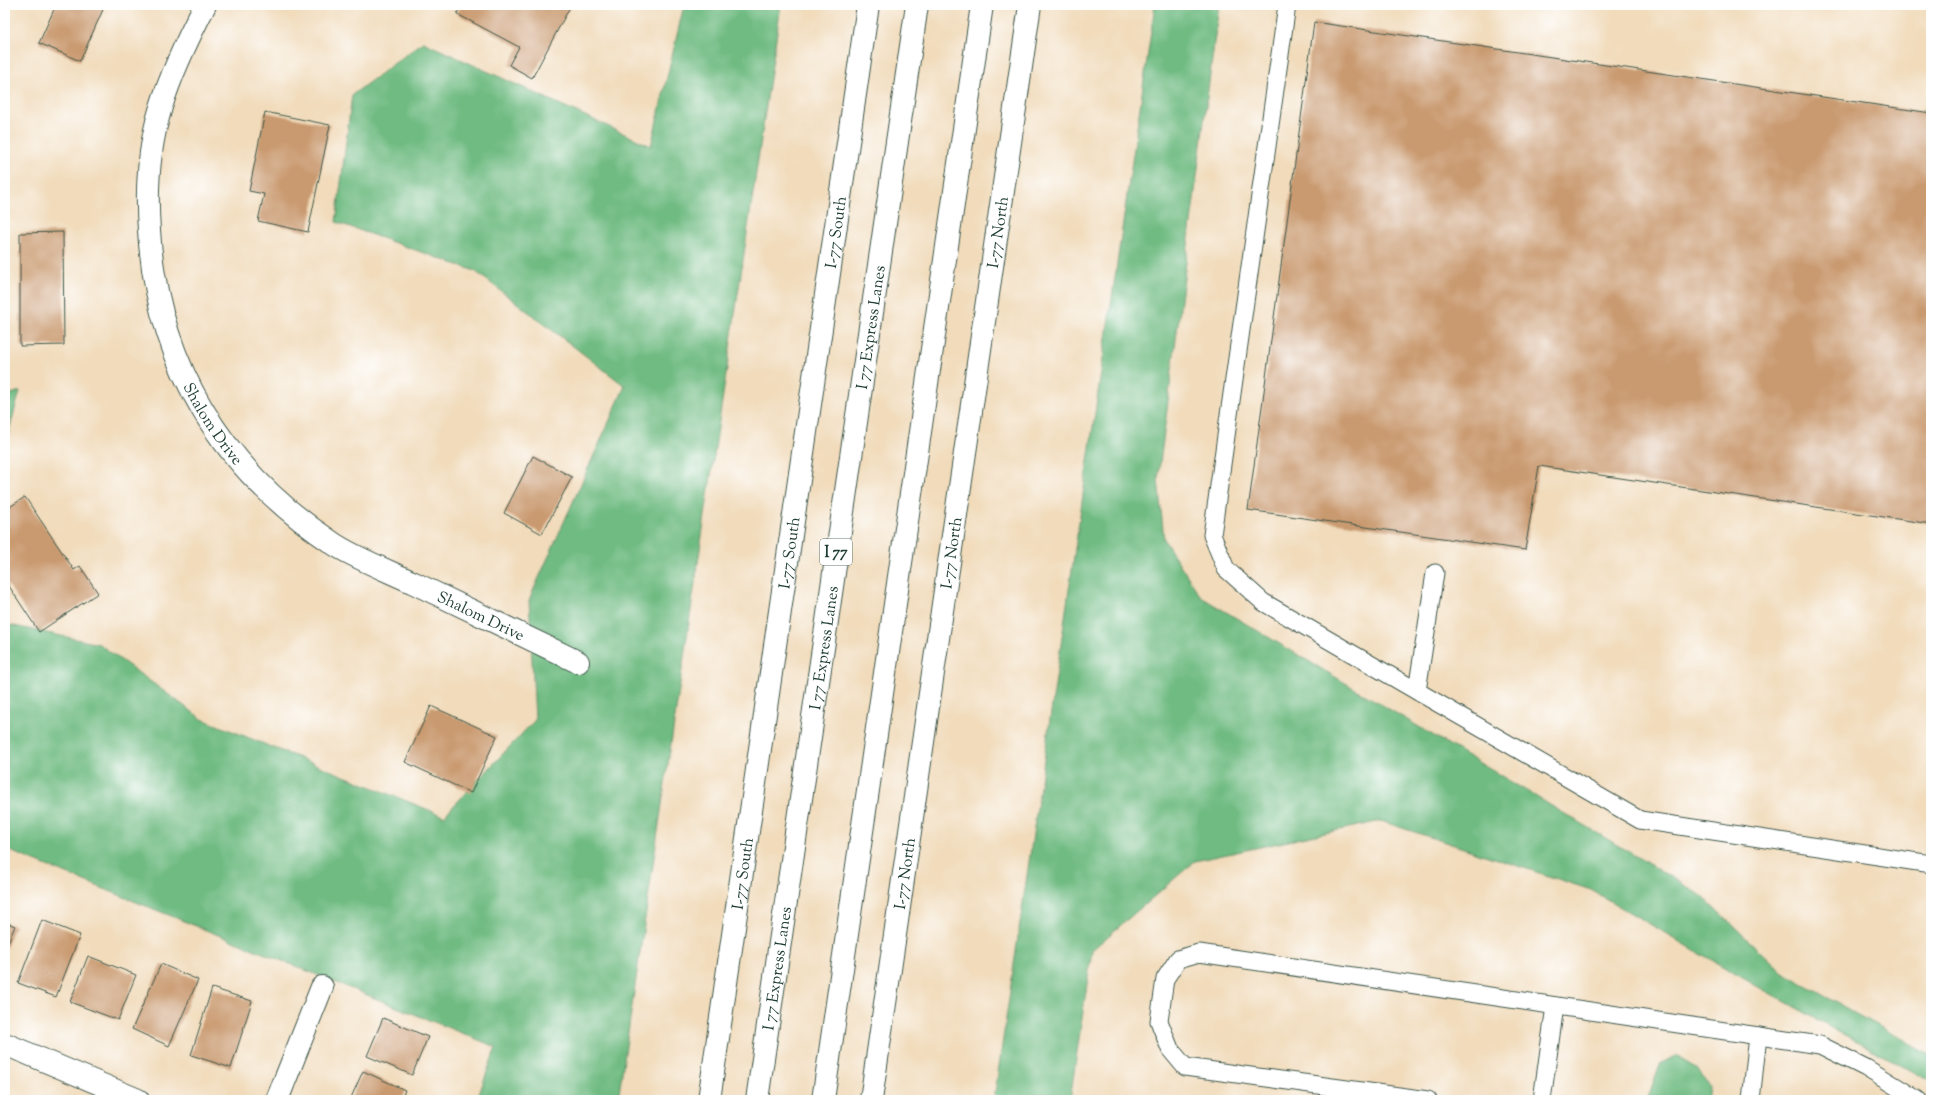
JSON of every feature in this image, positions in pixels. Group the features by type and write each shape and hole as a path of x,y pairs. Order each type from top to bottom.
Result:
{"main road":[{"name":"Shalom Drive","path":"205,5 181,50 161,108 150,162 148,210 151,264 164,324 184,376 210,423 243,467 276,501 335,545 578,662"},
{"name":"I-77 South","path":"709,1100 868,5"},
{"name":"I 77 Express Lanes","path":"757,1100 917,5"},
{"path":"823,1100 982,5"},
{"name":"I-77 North","path":"871,1100 1030,5"},
{"path":"277,1100 322,986"},
{"path":"5,1044 138,1100"}],"lane":[{"path":"1287,5 1212,535 1226,569 1263,602 1640,820 1931,864"},
{"path":"1417,691 1435,573"},
{"path":"1428,1100 1185,1067 1170,1049 1159,1021 1165,979 1178,959 1199,953 1820,1045 1866,1068 1918,1100"},
{"path":"1542,1100 1555,1006"},
{"path":"1751,1100 1758,1036"}],"green space":[{"path":"684,5 781,5 618,1100 477,1100 496,1047 5,849 5,624 99,644 202,719 444,816 535,720 529,600 625,386 475,271 336,222 352,95 423,42 651,146"},
{"path":"1155,5 1219,5 1158,479 1164,540 1201,597 1701,895 1783,973 1931,1055 1931,1082 1753,984 1591,890 1381,821 1195,861 1092,950 1070,1100 994,1100"},
{"path":"20,391 5,445 5,396"},
{"path":"1676,1056 1698,1068 1709,1087 1707,1100 1647,1100 1660,1064"}],"building":[{"path":"56,5 105,5 80,61 39,43"},
{"path":"461,5 571,5 532,78 509,65 519,47 457,14"},
{"path":"1314,22 1931,113 1931,524 1539,466 1525,550 1248,510"},
{"path":"265,112 330,125 308,232 258,221 264,194 249,191"},
{"path":"63,232 64,345 20,346 20,233"},
{"path":"533,456 572,477 542,534 504,513"},
{"path":"25,497 74,570 80,566 98,593 39,632 5,580 5,510"},
{"path":"431,706 497,736 471,793 405,762"},
{"path":"42,920 80,935 56,997 18,983"},
{"path":"5,922 15,926 5,950"},
{"path":"88,956 136,975 118,1020 70,1002"},
{"path":"161,964 198,980 169,1046 132,1029"},
{"path":"212,988 252,1001 231,1068 191,1055"},
{"path":"383,1018 428,1037 412,1075 367,1056"},
{"path":"363,1071 405,1090 401,1100 350,1100"}]}
